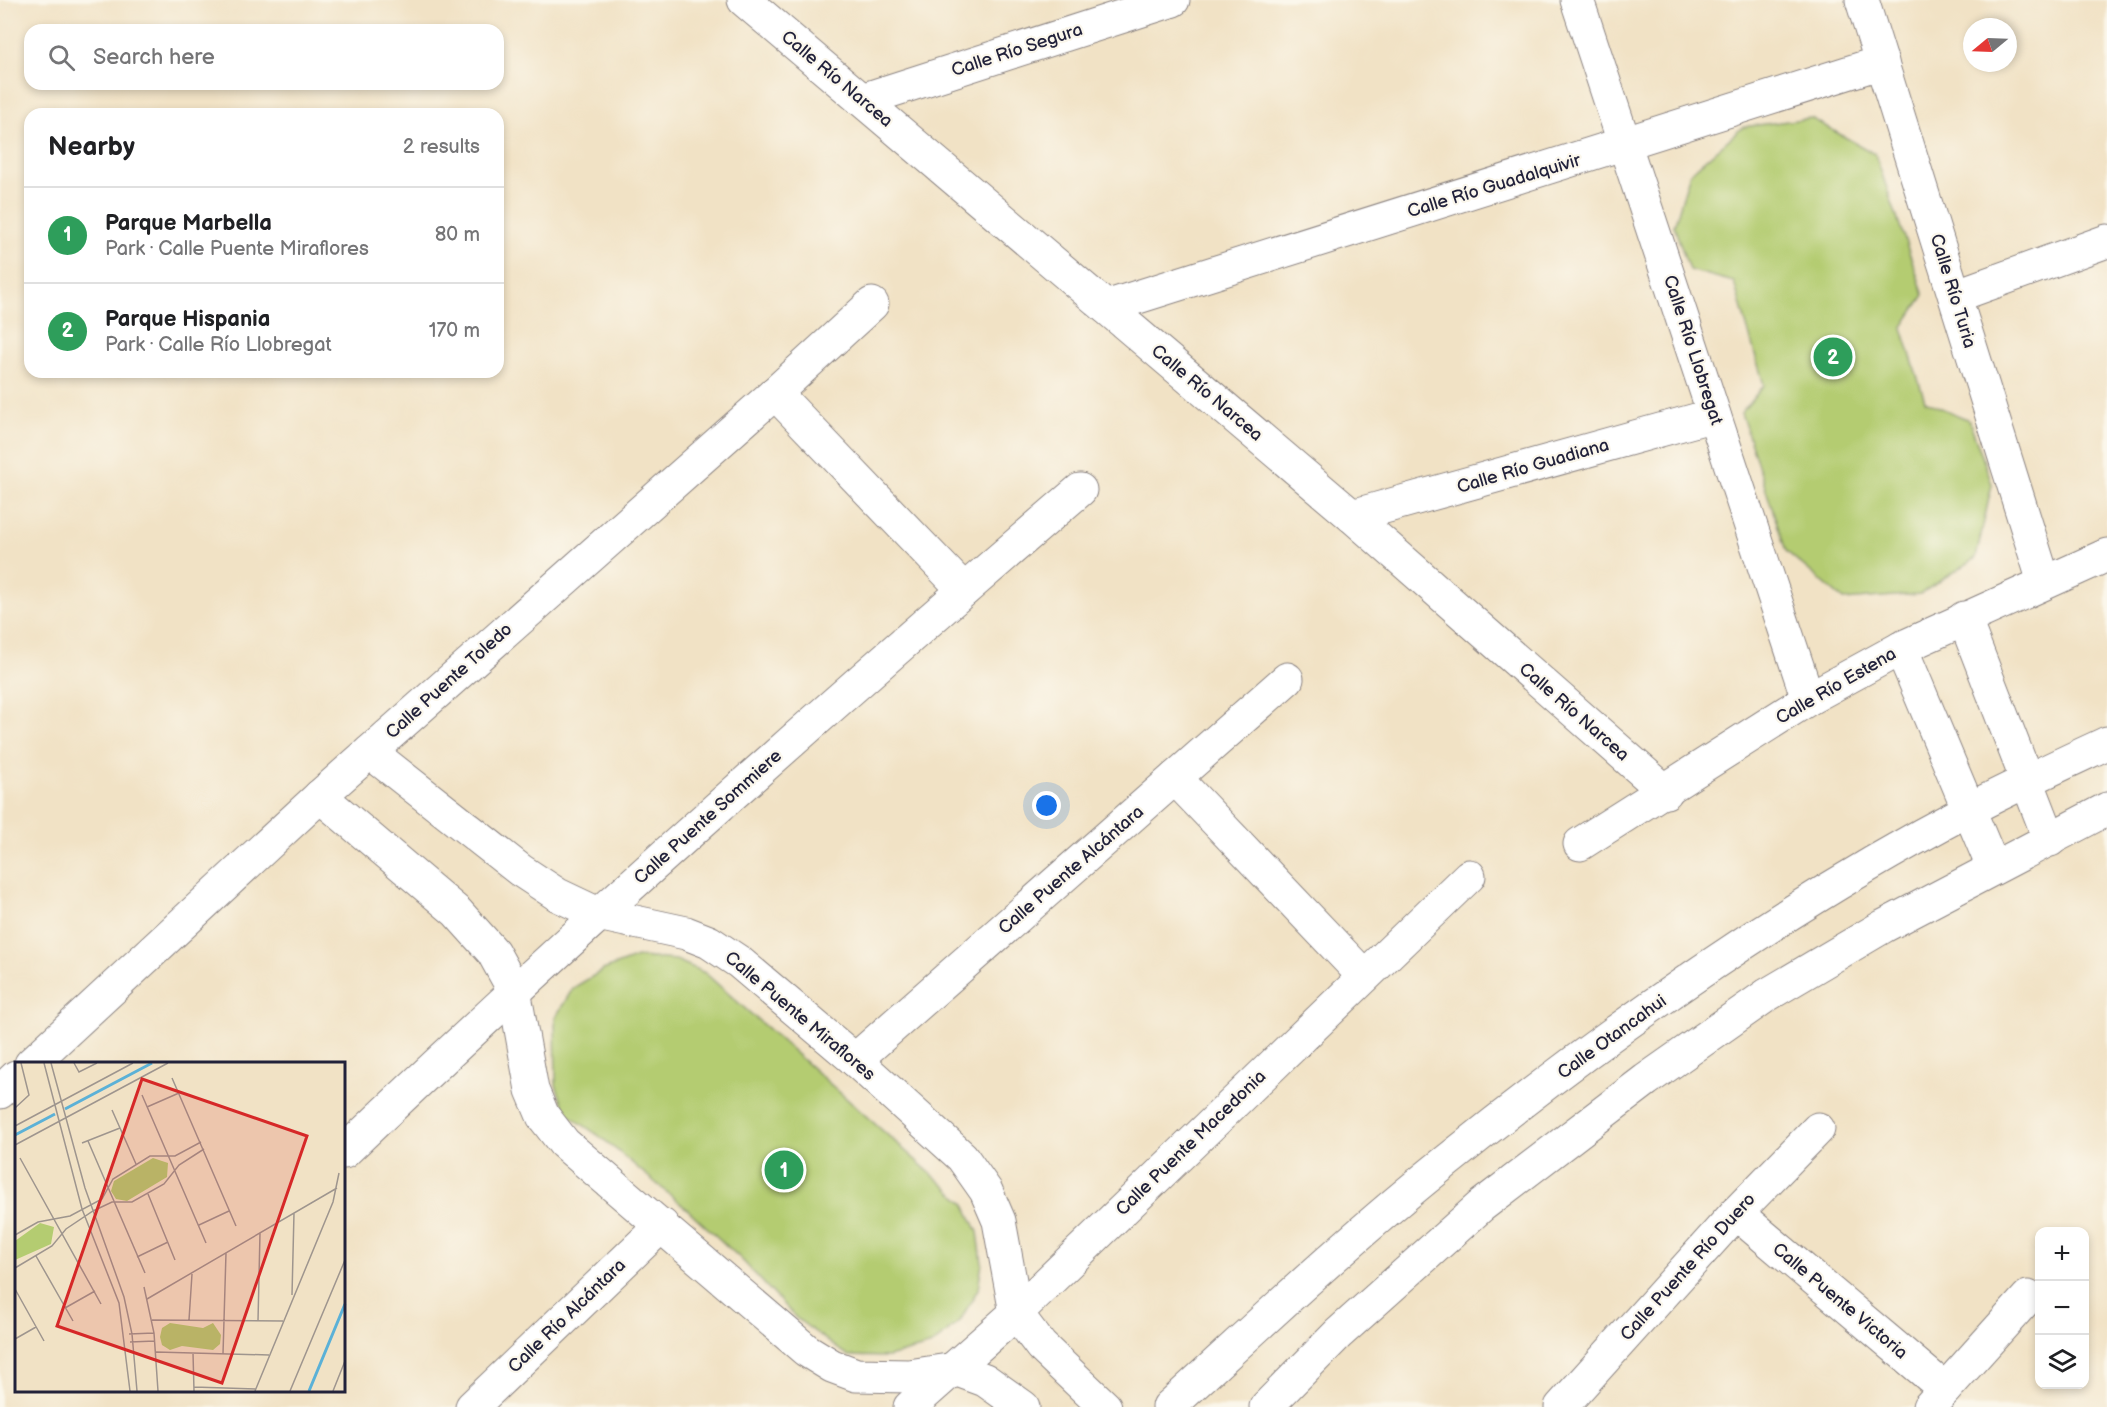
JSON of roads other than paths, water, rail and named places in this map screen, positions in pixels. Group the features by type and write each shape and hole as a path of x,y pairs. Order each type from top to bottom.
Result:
{"street":[{"name":"Calle Río Narcea","path":"744,0 1352,516 1665,792"},
{"name":"Calle Río Segura","path":"862,100 1173,0"},
{"name":"Calle Río Llobregat","path":"1577,0 1808,699"},
{"name":"Calle Río Turia","path":"1862,0 2044,582"},
{"name":"Calle Río Guadalquivir","path":"1106,308 1882,62"},
{"path":"1955,296 2107,241"},
{"name":"Calle Puente Toledo","path":"33,1062 320,796 775,393 872,303"},
{"path":"775,393 964,590"},
{"name":"Calle Río Guadiana","path":"1352,516 1714,415"},
{"name":"Calle Puente Sommiere","path":"345,1151 514,990 598,914 1080,490"},
{"name":"Calle Río Estena","path":"1580,844 1808,699 1901,648 2107,555"},
{"path":"1964,618 2050,840"},
{"path":"1901,648 1967,810 1993,867"},
{"name":"Calle Puente Alcántara","path":"855,1060 1287,679"},
{"name":"Calle Otancahui","path":"1169,1407 1446,1161 1584,1056 1798,909 1967,810 2107,743"},
{"name":"Calle Puente Miraflores","path":"370,752 520,870 558,895 598,914 686,933 709,942 739,962 855,1060 962,1157 986,1191 999,1221 1016,1313 1085,1402"},
{"path":"1175,778 1364,976"},
{"path":"320,796 457,912 493,951 514,990 532,1090 543,1116 564,1143 806,1350 832,1366 856,1375 880,1376 909,1376 955,1369 985,1380 1023,1407"},
{"path":"1266,1407 1338,1334 1481,1206 1646,1080 1767,995 1884,926 2107,809"},
{"name":"Calle Puente Macedonia","path":"910,1407 1016,1313 1469,876"},
{"name":"Calle Puente Río Duero","path":"1561,1407 1736,1213 1818,1129"},
{"name":"Calle Puente Victoria","path":"1736,1213 1937,1398"},
{"name":"Calle Río Alcántara","path":"472,1407 662,1225"},
{"path":"1937,1398 2028,1297"}],"place":[{"name":"Parque Hispania","path":"1833,357"},
{"name":"Parque Marbella","path":"784,1170"}]}
